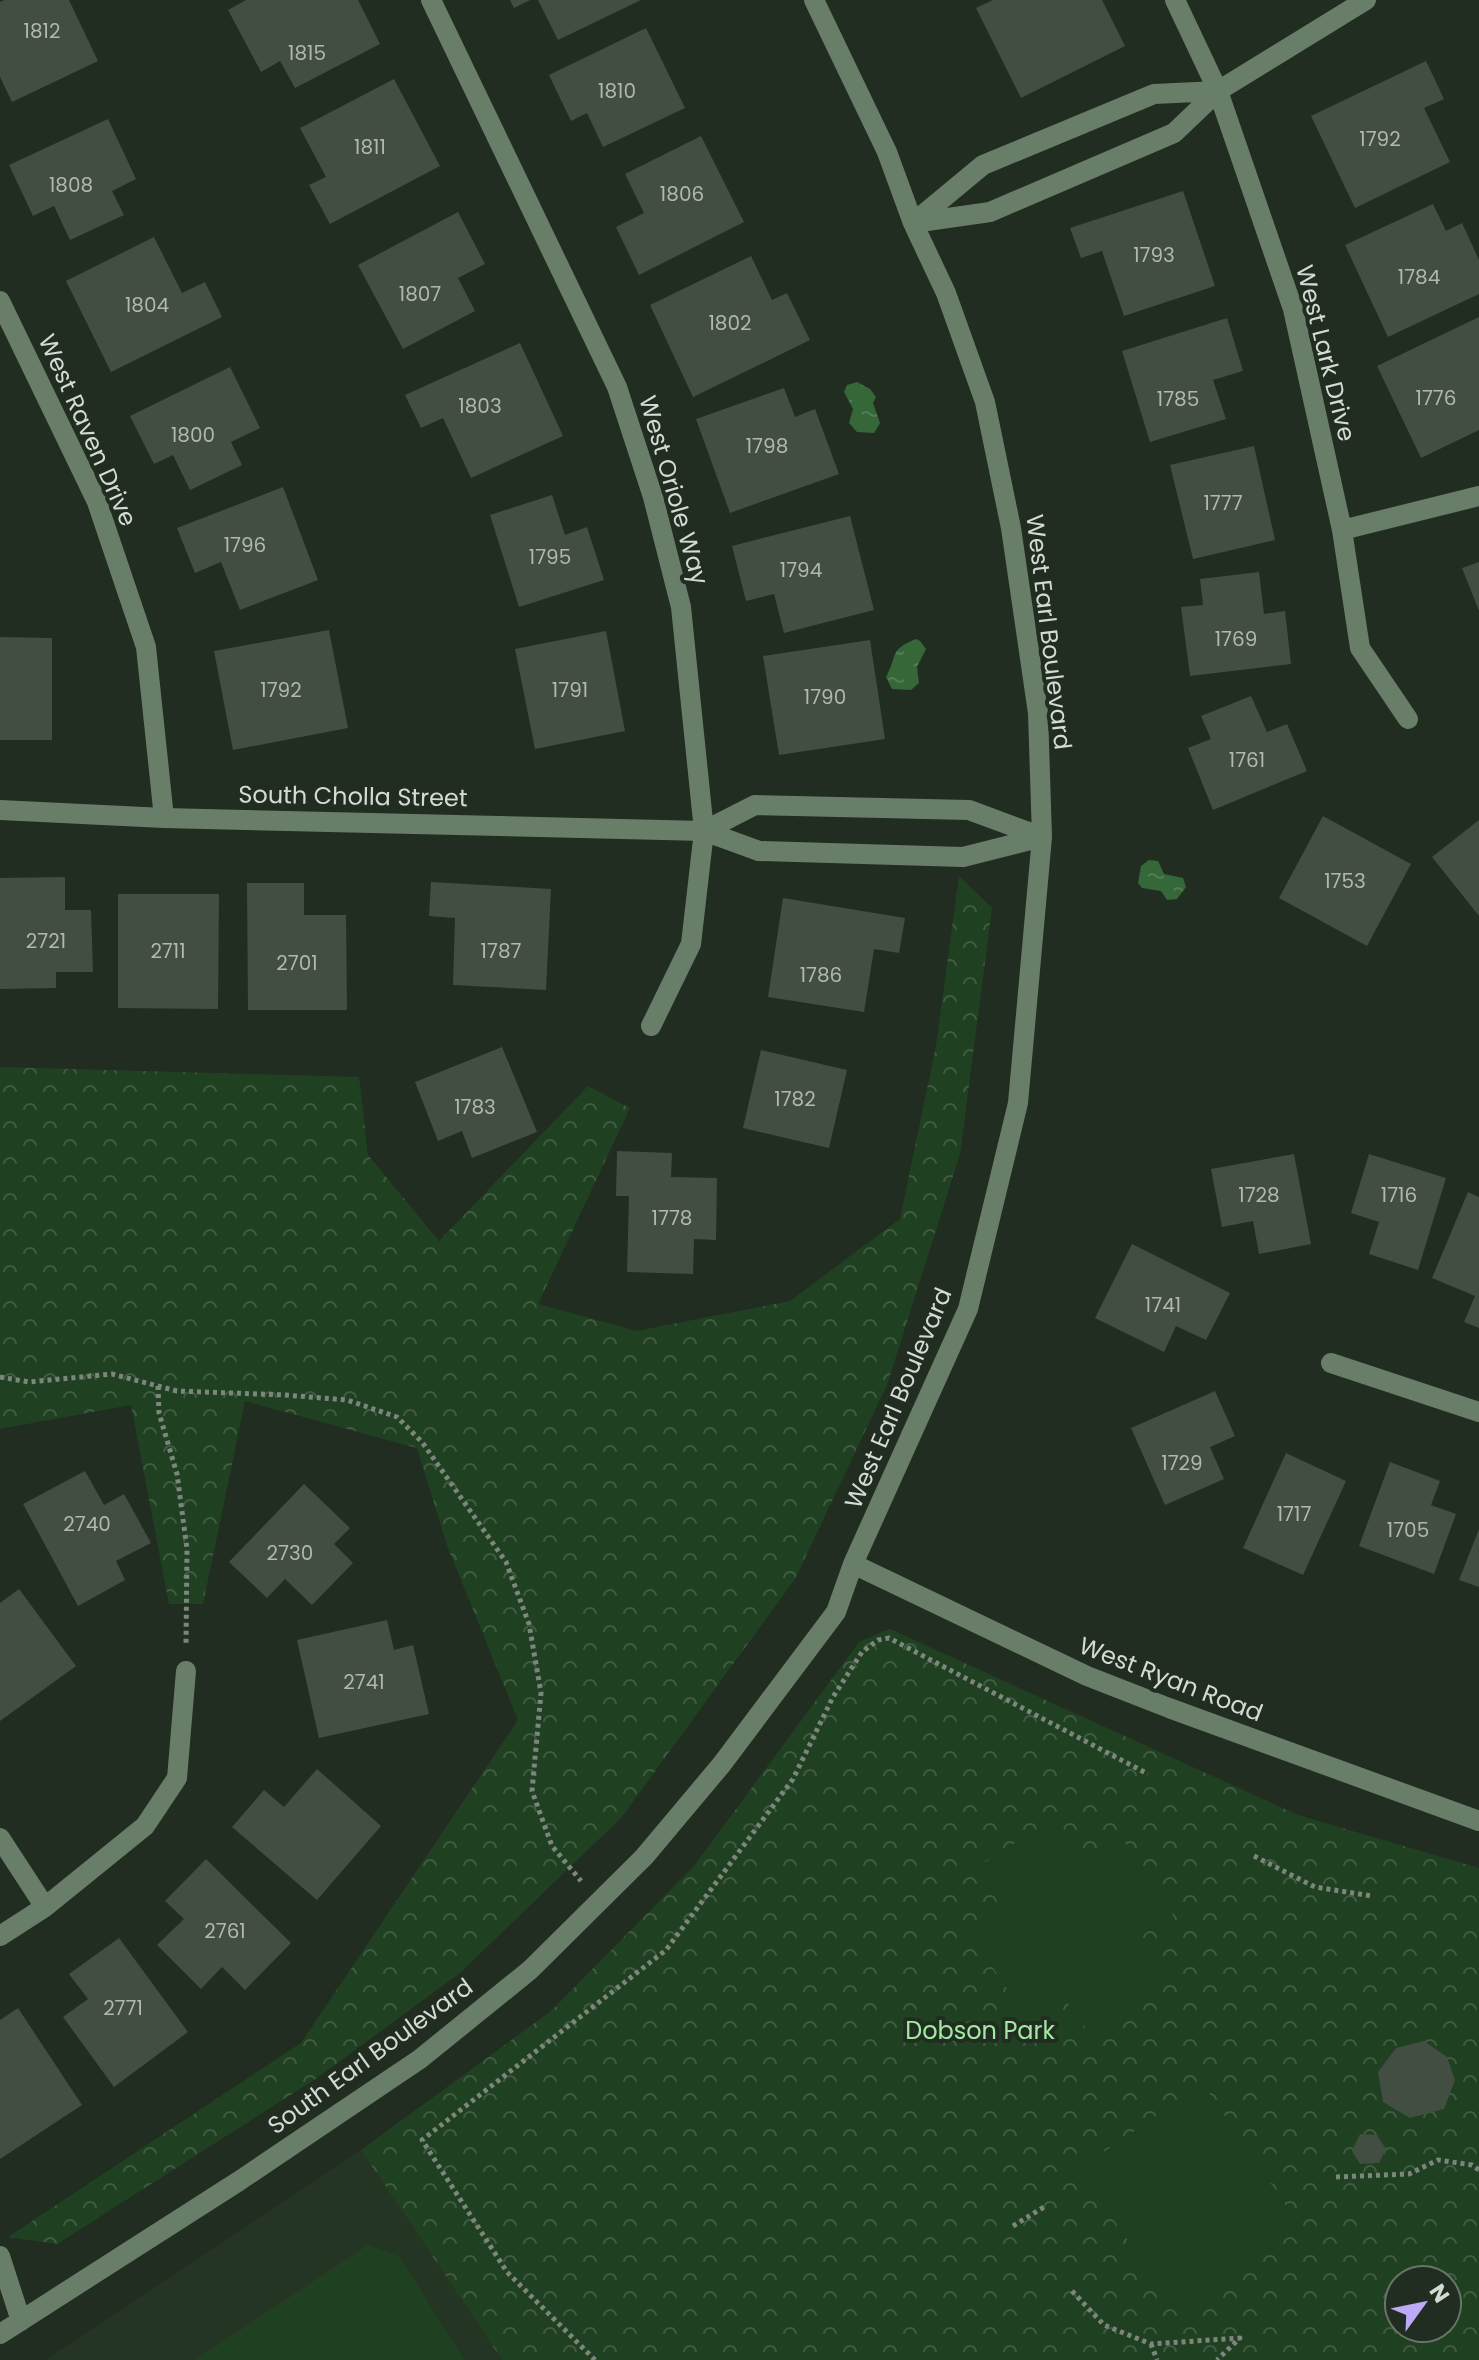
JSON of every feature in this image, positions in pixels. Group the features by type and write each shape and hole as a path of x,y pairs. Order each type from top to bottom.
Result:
{"street":[{"name":"West Oriole Way","path":"431,0 622,401 653,497 681,607 704,831 691,944 651,1026"},
{"name":"West Earl Boulevard","path":"814,0 887,152 913,223 946,293 985,402 1011,528 1038,713 1042,837 1018,1103 968,1309 853,1564"},
{"name":"West Lark Drive","path":"1175,0 1218,91 1293,309 1342,530 1360,648 1408,719"},
{"path":"913,223 990,212 1174,133 1218,91 1366,0"},
{"path":"913,223 983,165 1154,94 1218,91"},
{"name":"West Raven Drive","path":"0,301 97,502 146,647 164,818"},
{"path":"1342,530 1479,496"},
{"name":"South Cholla Street","path":"704,831 755,805 969,810 1042,837"},
{"name":"South Cholla Street","path":"0,810 164,818 704,831 759,851 963,857 1042,837"},
{"path":"1331,1363 1479,1412"},
{"name":"West Ryan Road","path":"853,1564 1087,1676 1479,1821"},
{"name":"South Earl Boulevard","path":"0,2334 239,2181 420,2059 530,1970 644,1857 722,1764 836,1612 853,1564"},
{"path":"0,1936 45,1907 145,1826 177,1778 186,1671"},
{"path":"0,1838 45,1907"},
{"path":"0,2256 21,2321"},
{"path":"0,2301 21,2321"}],"path":[{"path":"0,1377 29,1382 112,1374 177,1391 347,1400 397,1417 422,1442 506,1562 529,1624 541,1693 532,1791 552,1846 600,1903"},
{"path":"158,1386 159,1413 177,1474 187,1549 186,1671"},
{"path":"595,2360 507,2272 422,2140 666,1950 793,1779 833,1697 862,1652 878,1640 889,1638 1148,1774"},
{"path":"1254,1856 1315,1887 1372,1896"},
{"path":"1336,2177 1409,2174 1438,2160 1472,2165 1479,2170"},
{"path":"1013,2226 1044,2207"},
{"path":"1072,2291 1104,2325 1151,2344 1240,2338 1217,2360"},
{"path":"1151,2344 1157,2360"}],"shaded area":[{"path":"361,2150 502,2360 45,2360"}],"green space":[{"path":"959,876 992,908 960,1154 887,1385 795,1579 621,1818 460,1973 317,2078 57,2244 8,2237 301,2043 518,1720 448,1548 417,1448 245,1401 203,1604 169,1604 131,1405 0,1429 0,1067 359,1077 368,1155 439,1241 588,1086 630,1108 538,1304 637,1331 790,1301 900,1219 936,1046"},
{"name":"Dobson Park","path":"890,1629 1298,1815 1479,1868 1479,2360 502,2360 361,2150 551,2011 694,1866 859,1642"},
{"path":"1056,1817 1083,1859 1120,1836 1173,1915 1141,1936 1170,1979 1091,2035 1061,1994 1027,2018 970,1934 1004,1911 977,1867"},
{"path":"1203,2084 1301,2228 1177,2312 1079,2169"},
{"path":"368,2245 400,2257 464,2360 195,2360"}],"water":[{"path":"857,382 870,389 876,397 873,403 880,423 874,433 857,432 849,423 853,409 844,392 847,385"},
{"path":"916,639 926,649 917,667 919,683 911,690 892,689 886,677 895,654"},
{"path":"1149,860 1158,861 1164,874 1183,878 1186,887 1177,899 1167,900 1161,891 1142,888 1138,883 1141,866"}],"building":[{"path":"69,0 98,61 12,102 0,77 0,2"},
{"path":"246,0 358,0 380,44 295,88 280,61 261,72 228,10"},
{"path":"510,0 530,0 514,8"},
{"path":"538,0 641,0 558,40"},
{"path":"993,0 1102,0 1125,46 1021,98 976,8"},
{"path":"646,28 685,108 603,147 587,113 571,121 549,75"},
{"path":"1426,61 1444,99 1424,108 1450,162 1355,208 1311,116"},
{"path":"394,79 440,166 330,224 309,185 326,177 300,128"},
{"path":"108,119 136,179 112,191 124,215 70,240 54,206 33,216 9,165"},
{"path":"701,136 744,222 639,275 616,227 644,213 625,174"},
{"path":"1183,191 1215,286 1124,316 1102,251 1081,258 1070,228"},
{"path":"1433,204 1446,231 1462,223 1479,260 1479,294 1388,337 1345,245"},
{"path":"458,212 485,264 458,278 475,311 403,349 358,265"},
{"path":"154,237 182,293 205,282 222,317 111,372 66,281"},
{"path":"751,256 772,300 787,293 810,340 693,397 650,305"},
{"path":"1479,317 1479,430 1421,458 1377,366"},
{"path":"1227,318 1243,371 1213,380 1226,419 1150,442 1122,351"},
{"path":"520,343 563,436 471,478 443,418 421,428 405,395"},
{"path":"230,367 260,428 231,442 242,465 190,490 173,455 154,464 130,416"},
{"path":"784,388 795,417 815,409 839,474 730,513 696,419"},
{"path":"1254,446 1275,540 1193,559 1170,465"},
{"path":"283,487 318,580 240,610 221,562 195,573 177,528"},
{"path":"552,495 565,535 587,527 604,580 519,607 490,515"},
{"path":"850,516 874,610 784,633 774,594 746,601 732,546"},
{"path":"1479,562 1479,611 1462,568"},
{"path":"1259,572 1264,614 1285,611 1291,664 1190,676 1181,607 1203,605 1200,579"},
{"path":"329,630 348,728 233,750 214,651"},
{"path":"606,631 625,731 535,749 515,649"},
{"path":"0,637 52,638 52,740 0,740"},
{"path":"870,640 885,739 779,755 763,656"},
{"path":"1251,696 1267,732 1287,724 1307,771 1213,810 1188,748 1211,739 1201,716"},
{"path":"1323,816 1411,864 1367,946 1279,898"},
{"path":"1479,820 1479,916 1432,857"},
{"path":"65,877 65,910 91,910 93,972 56,972 56,988 0,989 0,878"},
{"path":"431,882 551,889 546,990 453,985 455,918 429,916"},
{"path":"247,883 304,883 304,915 346,915 347,1010 248,1010"},
{"path":"118,894 219,894 218,1009 118,1008"},
{"path":"783,898 905,918 899,953 874,949 864,1012 768,997"},
{"path":"502,1047 537,1132 472,1158 462,1131 438,1141 415,1082"},
{"path":"761,1050 847,1070 829,1148 743,1128"},
{"path":"617,1151 672,1153 671,1177 717,1178 716,1240 694,1239 693,1274 627,1272 629,1196 616,1196"},
{"path":"1294,1154 1311,1244 1259,1254 1253,1221 1222,1227 1211,1169"},
{"path":"1369,1154 1446,1178 1418,1270 1369,1254 1379,1222 1351,1213"},
{"path":"1468,1192 1479,1197 1479,1328 1464,1322 1475,1296 1432,1278"},
{"path":"1132,1244 1230,1293 1206,1340 1176,1326 1164,1352 1095,1318"},
{"path":"1215,1391 1235,1436 1210,1447 1224,1479 1165,1505 1131,1428"},
{"path":"1286,1453 1346,1481 1303,1575 1243,1548"},
{"path":"1390,1462 1440,1481 1431,1505 1456,1514 1434,1574 1359,1546"},
{"path":"85,1471 104,1505 124,1494 151,1543 116,1561 125,1580 78,1606 23,1504"},
{"path":"304,1484 350,1528 334,1544 353,1563 312,1605 285,1579 267,1598 229,1562"},
{"path":"1479,1529 1479,1587 1459,1580"},
{"path":"19,1589 76,1666 0,1721 0,1603"},
{"path":"387,1620 394,1650 413,1645 429,1714 319,1738 297,1640"},
{"path":"317,1769 381,1826 317,1900 232,1827 264,1790 284,1807"},
{"path":"206,1859 291,1943 245,1990 222,1967 201,1989 157,1945 184,1919 165,1901"},
{"path":"119,1938 188,2032 114,2087 63,2017 88,1999 69,1974"},
{"path":"18,2008 82,2105 0,2159 0,2020"},
{"path":"1424,2041 1447,2057 1455,2080 1444,2109 1410,2118 1383,2102 1378,2072 1396,2048"},
{"path":"1360,2134 1377,2135 1386,2149 1379,2163 1360,2164 1352,2151"}]}
